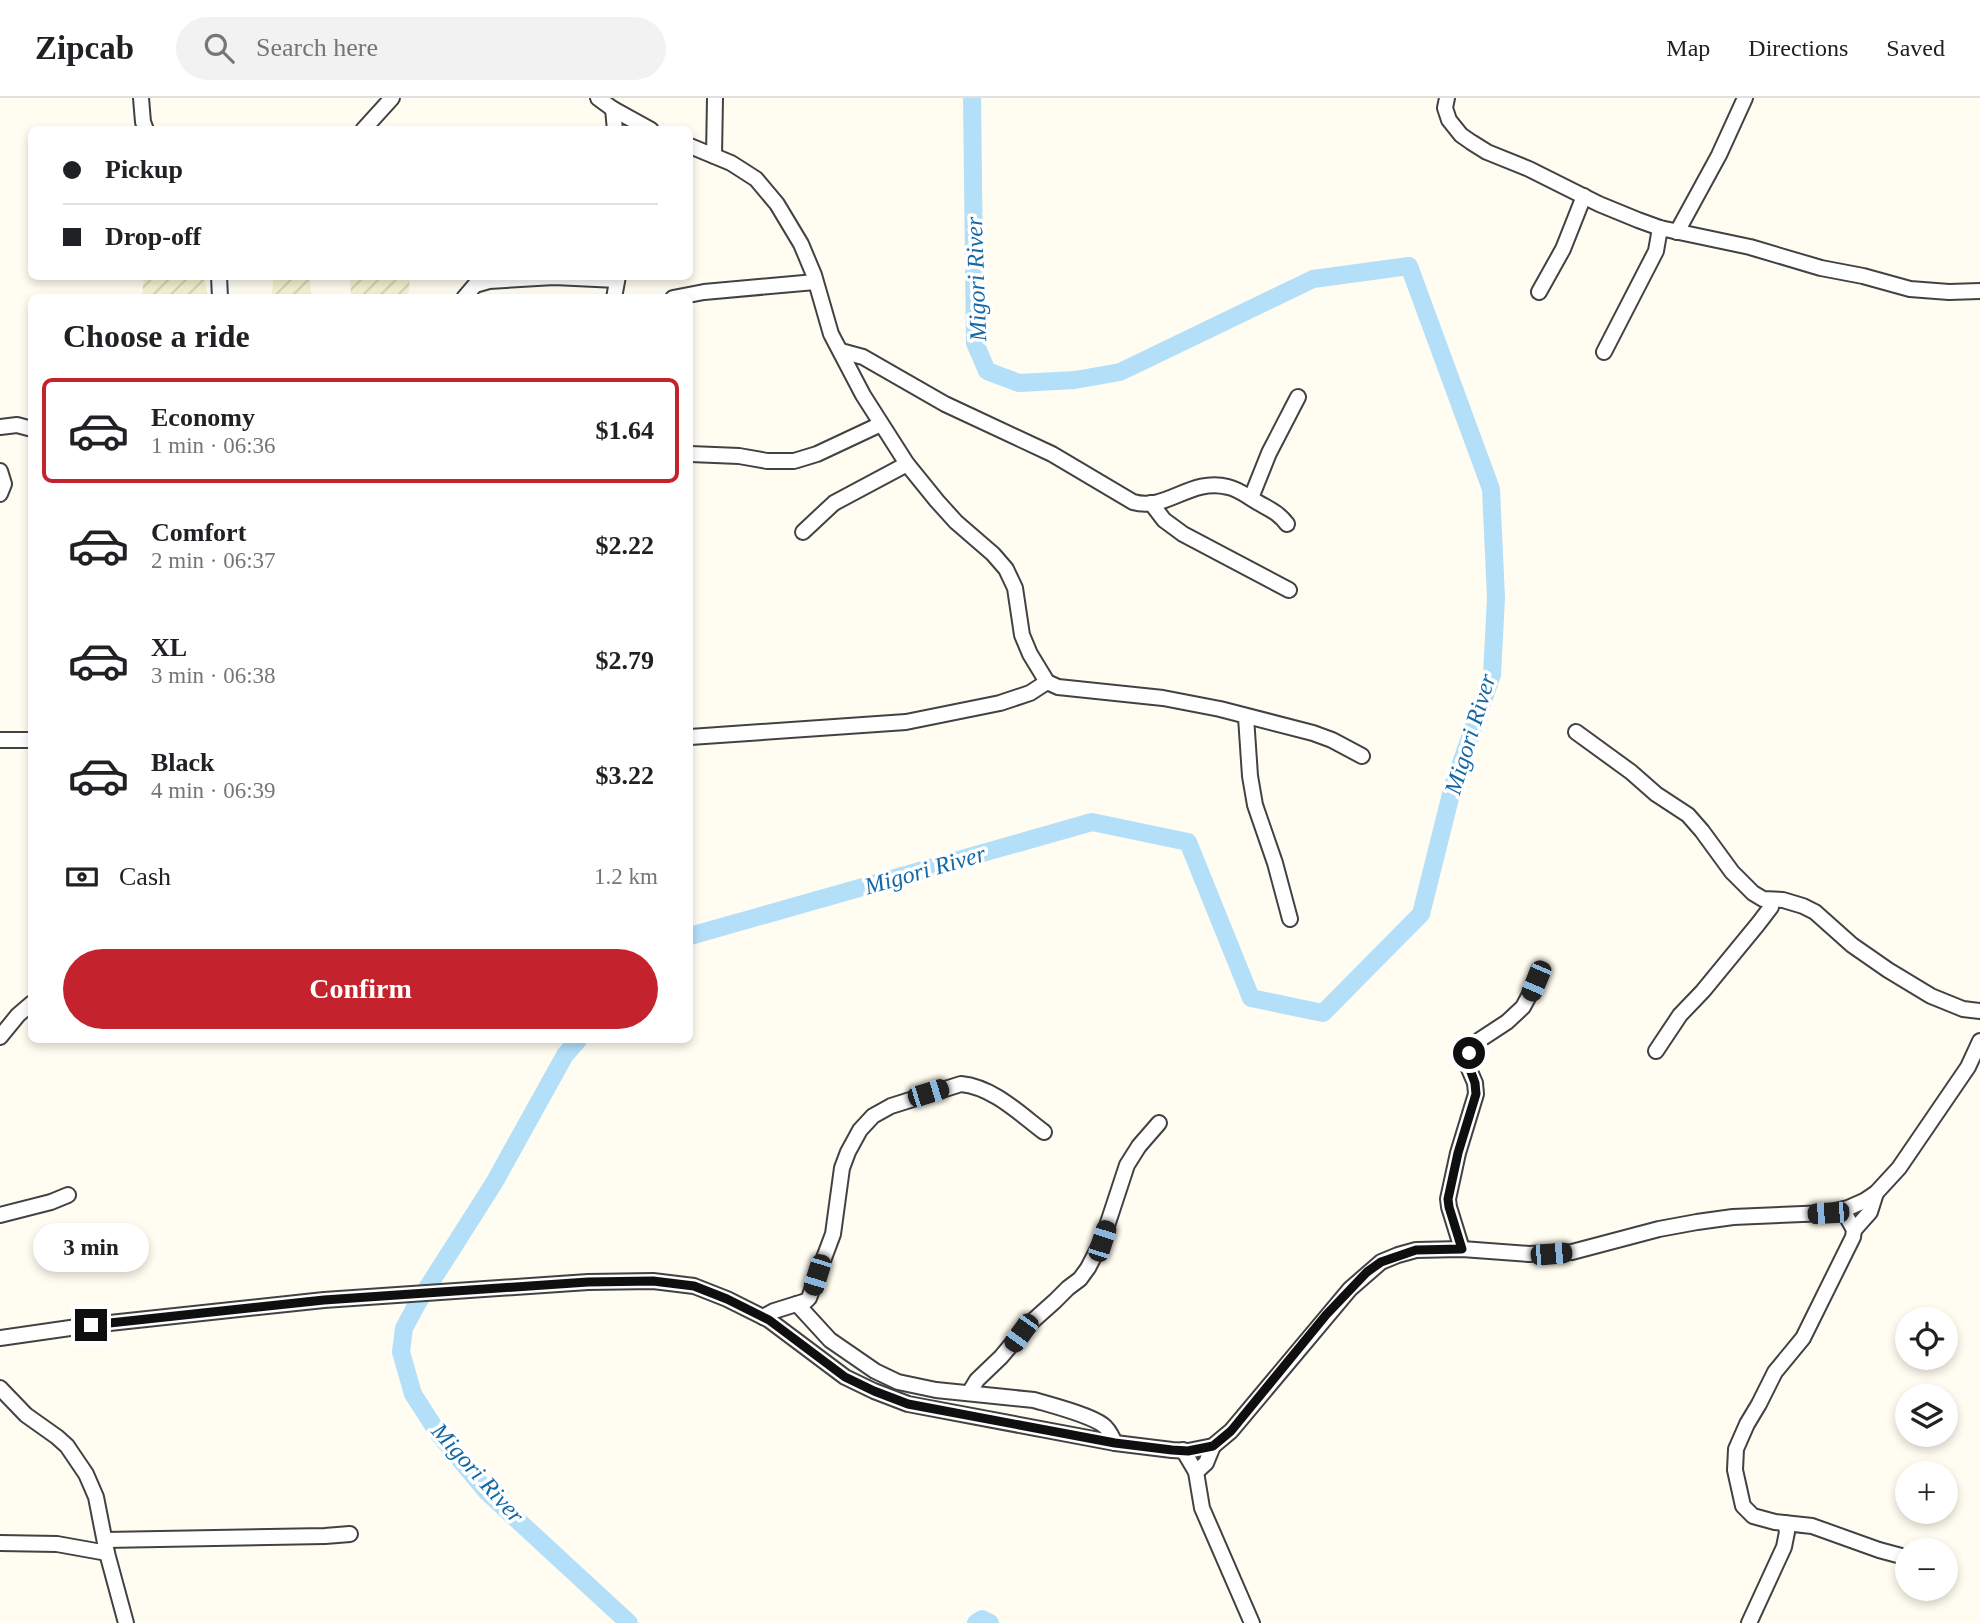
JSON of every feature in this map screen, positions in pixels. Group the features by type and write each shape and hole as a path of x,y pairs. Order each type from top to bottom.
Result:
{"street":[{"path":"141,98 144,126"},
{"path":"367,126 392,98"},
{"path":"598,98 644,126"},
{"path":"713,156 715,98"},
{"path":"1447,98 1446,113 1449,120 1461,135 1487,152 1617,212 1660,228 1741,245 1910,289 1949,292 1980,290"},
{"path":"1677,232 1719,155 1745,98"},
{"path":"613,109 615,126"},
{"path":"693,147 756,179 777,204 801,244 831,334 881,424 907,464 956,522 1006,569 1015,588 1022,635 1046,682 1068,688 1163,698 1220,709 1291,726 1324,737 1362,756"},
{"path":"1539,292 1563,249 1584,196"},
{"path":"1604,352 1656,251 1660,228"},
{"path":"467,294 475,285 505,280"},
{"path":"693,294 815,282"},
{"path":"841,351 863,357 945,404 1052,454 1133,502 1144,504 1166,500 1202,485 1230,487 1277,512 1287,524"},
{"path":"1251,498 1269,453 1298,397"},
{"path":"693,454 793,461 817,454 881,424"},
{"path":"0,426 17,425 28,428"},
{"path":"803,532 834,503 907,464"},
{"path":"0,471 4,484 0,494"},
{"path":"1152,503 1164,520 1183,534 1289,590"},
{"path":"693,737 906,722 1000,703 1030,693 1046,682"},
{"path":"1247,717 1250,776 1255,805 1290,919"},
{"path":"1576,732 1656,794 1688,815 1744,886 1763,899 1789,902 1815,912 1852,945 1888,970 1948,1005 1980,1010"},
{"path":"0,740 28,740"},
{"path":"1656,1051 1681,1015 1758,924 1771,907 1772,900"},
{"path":"1462,1249 1448,1199 1458,1153 1476,1094 1468,1055 1478,1041 1507,1022 1523,1007 1539,970"},
{"path":"0,1037 28,1006"},
{"path":"1196,1472 1206,1463 1213,1446 1242,1419 1326,1315 1367,1272 1381,1262 1416,1250 1462,1249 1529,1254 1572,1252 1696,1222 1843,1210 1875,1193 1899,1168 1962,1076 1980,1041"},
{"path":"763,1317 809,1298 833,1234 842,1168 860,1130 873,1116 891,1106 961,1084 971,1085 1002,1101 1044,1132"},
{"path":"969,1393 977,1380 1002,1357 1027,1326 1080,1279 1088,1268 1102,1241 1127,1166 1139,1146 1159,1123"},
{"path":"1875,1193 1872,1208 1854,1230 1846,1255 1803,1338 1775,1372 1747,1424 1736,1449 1735,1470 1740,1499 1746,1511 1758,1518 1812,1526 1895,1554"},
{"path":"0,1214 51,1202 68,1195"},
{"path":"1843,1210 1854,1230"},
{"path":"0,1338 91,1325 324,1300 588,1282 667,1283 694,1286 763,1317 845,1377 908,1404 1115,1443 1183,1450 1213,1446"},
{"path":"797,1304 830,1340 875,1371 909,1386 1034,1400 1105,1426 1115,1443"},
{"path":"0,1388 20,1409 57,1437 73,1453 86,1474 92,1487 126,1623"},
{"path":"1183,1450 1196,1472 1202,1508 1252,1623"},
{"path":"1749,1623 1787,1539 1785,1523"},
{"path":"0,1543 106,1547 350,1534"}],"shaded area":[{"path":"144,280 205,280 207,294 142,294"},
{"path":"274,280 310,280 311,294 271,294"},
{"path":"350,280 410,280 408,294 351,294"}],"waterway":[{"name":"Migori River","path":"693,935 1092,822 1188,842 1251,998 1323,1013 1421,914 1453,786 1492,675 1496,598 1491,489 1409,266 1313,279 1120,372 1075,380 1019,383 987,371 975,343 972,98"},
{"name":"Migori River","path":"575,1043 565,1055 494,1183 417,1304 404,1328 401,1352 413,1394 438,1433 487,1492 629,1623"},
{"name":"Migori River","path":"976,1623 982,1619 990,1623"}],"route":[{"path":"91,1325 324,1300 588,1282 653,1281 694,1286 727,1299 769,1320 845,1377 908,1404 1115,1443 1188,1451 1206,1448 1219,1442 1231,1431 1326,1315 1367,1272 1381,1262 1416,1250 1462,1249 1448,1199 1458,1153 1476,1094 1468,1064 1469,1053"}]}
